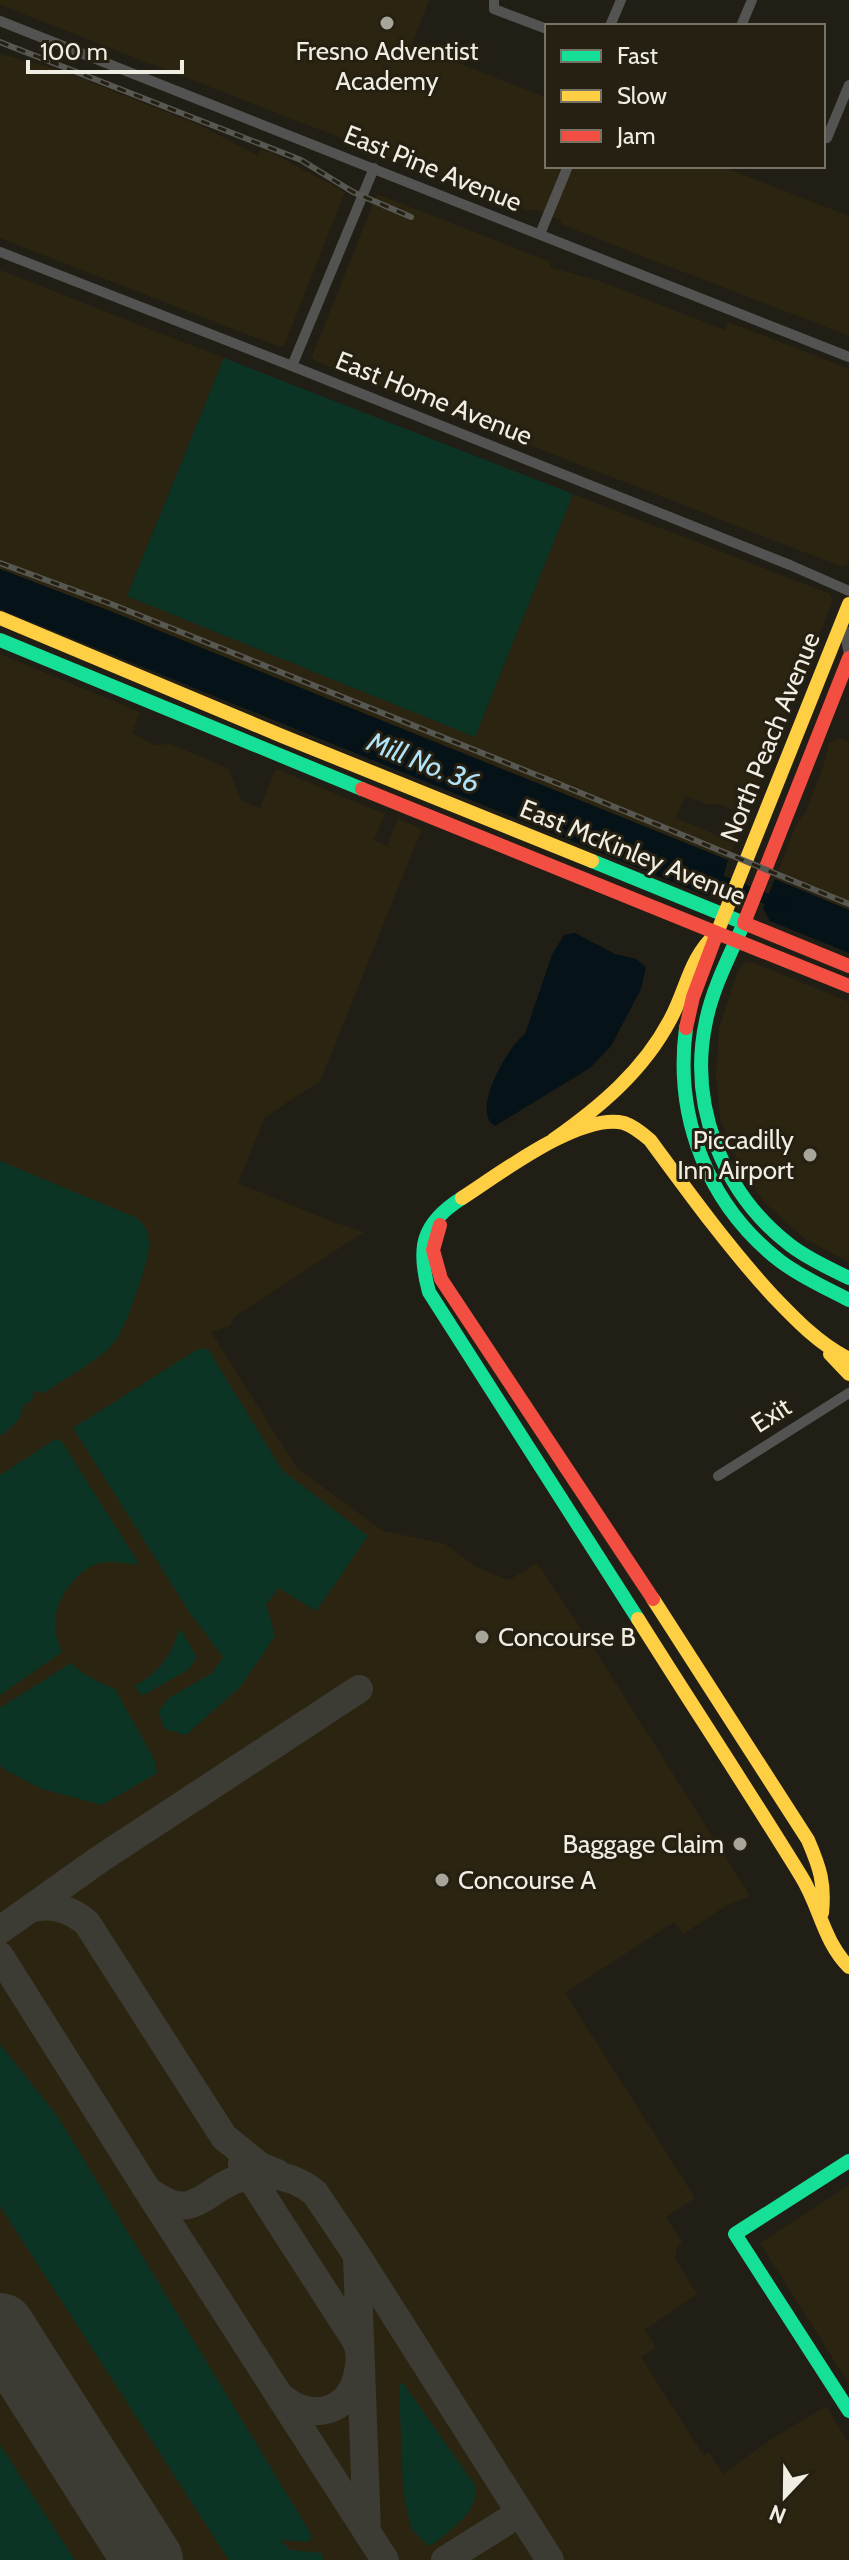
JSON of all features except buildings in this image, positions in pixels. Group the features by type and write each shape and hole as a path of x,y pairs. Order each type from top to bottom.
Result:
{"main road":[{"name":"North Peach Avenue","path":"717,933 849,604"},
{"name":"East McKinley Avenue","path":"2,622 849,966"},
{"name":"East McKinley Avenue","path":"7,642 299,764 849,986"},
{"path":"7,642 28,642 83,663 136,674"},
{"name":"North Peach Avenue","path":"849,656 713,1000 703,1036 701,1074 711,1132 731,1177 759,1216 800,1252 849,1278"},
{"path":"717,933 701,948 669,1023 619,1091 553,1140 453,1204 437,1218 423,1242 420,1255 429,1292 804,1880 829,1942 840,1960 849,1967"},
{"path":"717,933 693,999 684,1039 685,1102 701,1161 733,1215 762,1247 799,1275 849,1300"},
{"path":"553,1140 605,1122 623,1123 641,1132 752,1272 849,1374"},
{"path":"453,1204 435,1237 433,1250 441,1279 808,1840 821,1871 824,1891 821,1921"},
{"path":"808,1332 849,1359"},
{"path":"578,1526 597,1514"},
{"path":"849,2161 735,2234 849,2411"}],"street":[{"path":"611,24 621,0"},
{"path":"742,24 752,0"},
{"path":"493,2 494,9 545,28"},
{"name":"East Pine Avenue","path":"0,21 849,357"},
{"path":"825,137 846,101 849,85"},
{"path":"292,366 374,168"},
{"path":"540,234 567,168"},
{"name":"East Home Avenue","path":"0,252 292,366 849,591"},
{"path":"849,632 846,640 849,656"},
{"name":"Exit","path":"718,1476 849,1393"}],"shaded area":[{"path":"0,0 429,0 412,45 545,97 545,168 726,168 849,216 849,336 562,225 560,220 533,209 528,211 0,5"},
{"path":"0,54 60,70 202,126 258,156 261,149 276,155 345,192 284,346 0,238"},
{"path":"377,194 551,262 550,267 599,281 725,330 729,322 849,369 847,565 842,567 315,361 312,356"},
{"path":"0,270 224,358 127,596 475,737 573,494 830,594 833,601 746,815 685,796 676,818 735,843 728,860 0,569"},
{"path":"0,654 140,712 132,733 154,745 170,744 228,768 241,800 260,808 276,769 385,814 374,840 387,846 398,819 422,829 320,1081 265,1117 238,1183 364,1232 234,1317 230,1326 211,1332 297,1468 383,1531 445,1544 478,1568 509,1580 537,1563 750,1896 729,1904 683,1934 674,1922 565,1993 695,2198 666,2217 682,2242 676,2250 675,2259 697,2294 645,2330 656,2347 641,2357 703,2455 709,2453 723,2474 773,2438 826,2406 849,2443 849,2560 0,2560"},
{"path":"837,738 849,742 849,910 775,879 796,825 807,809 829,743"},
{"path":"752,962 849,1002 849,1262 805,1239 764,1202 739,1166 720,1118 716,1075 719,1029 737,972 745,963"},
{"path":"849,2185 849,2384 760,2243"}],"green space":[{"path":"224,358 573,494 475,737 127,596"},
{"path":"0,1161 137,1218 146,1230 149,1245 136,1294 116,1340 92,1362 44,1393 34,1391 32,1400 23,1405 15,1423 0,1436"},
{"path":"198,1349 208,1349 282,1470 368,1536 316,1611 279,1588 266,1604 275,1636 241,1686 186,1735 165,1729 158,1712 169,1698 212,1673 223,1657 190,1613 73,1428"},
{"path":"56,1439 62,1442 138,1562 136,1565 99,1563 82,1572 63,1594 56,1612 55,1629 62,1652 0,1695 0,1475"},
{"path":"180,1628 197,1657 189,1669 142,1696 134,1686 163,1662"},
{"path":"71,1663 86,1675 115,1689 154,1759 157,1773 102,1805 39,1788 0,1765 0,1708"},
{"path":"0,2044 58,2117 311,2534 310,2542 280,2540 290,2550 322,2553 323,2560 229,2560 0,2206"},
{"path":"399,2383 404,2384 476,2487 468,2513 432,2545 427,2545 411,2528 403,2490"},
{"path":"0,2445 75,2560 0,2560"}],"water":[{"path":"0,569 728,860 719,892 707,896 0,609"},
{"path":"775,879 849,910 849,953 770,921 763,909"},
{"path":"575,933 615,954 636,959 646,967 641,989 611,1046 590,1068 495,1126 488,1119 487,1107 494,1079 510,1051 525,1034 552,955 564,935"}],"waterway":[{"name":"Mill No. 36","path":"710,876 779,904"}],"taxiway":[{"path":"0,1930 100,1859 359,1689"},
{"path":"29,1909 60,1908 87,1923 224,2137 260,2166 277,2173"},
{"path":"0,1956 385,2560"},
{"path":"242,2164 356,2341 359,2353 354,2386 337,2405 327,2410 303,2409 279,2395"},
{"path":"148,2191 182,2206 202,2200 232,2181 269,2175 293,2180 315,2193 550,2560"},
{"path":"357,2257 367,2531"},
{"path":"445,2560 520,2513"}],"runway":[{"path":"0,2328 148,2560"}],"railway":[{"path":"0,42 301,160 353,192 411,217"},
{"path":"0,563 106,602 849,904"}],"traffic: fast":[{"path":"0,640 362,789"},
{"path":"592,861 744,923 717,983 706,1021 702,1084 707,1115 729,1173 766,1224 797,1250 849,1278"},
{"path":"686,1028 684,1062 691,1127 715,1186 733,1214 780,1261 849,1300"},
{"path":"462,1198 438,1217 426,1238 423,1262 429,1292 638,1619"},
{"path":"849,2161 735,2234 849,2411"}],"traffic: slow":[{"path":"553,1140 634,1072 670,1020 694,963 717,933 849,604"},
{"path":"0,618 592,861"},
{"path":"462,1198 517,1161 563,1136 606,1122 627,1124 650,1140 694,1200 773,1296 818,1339 849,1359"},
{"path":"830,1354 849,1374"},
{"path":"653,1599 808,1840 821,1876 822,1913"},
{"path":"638,1619 801,1876 827,1935 849,1967"}],"traffic: jam":[{"path":"849,658 744,923 849,966"},
{"path":"362,789 717,933 693,997 686,1028"},
{"path":"717,933 849,986"},
{"path":"440,1225 433,1250 441,1279 653,1599"}],"place":[{"name":"Fresno Adventist Academy","path":"387,23"},
{"name":"Piccadilly Inn Airport","path":"810,1155"},
{"name":"Concourse B","path":"482,1637"},
{"name":"Baggage Claim","path":"740,1844"},
{"name":"Concourse A","path":"442,1880"}]}
